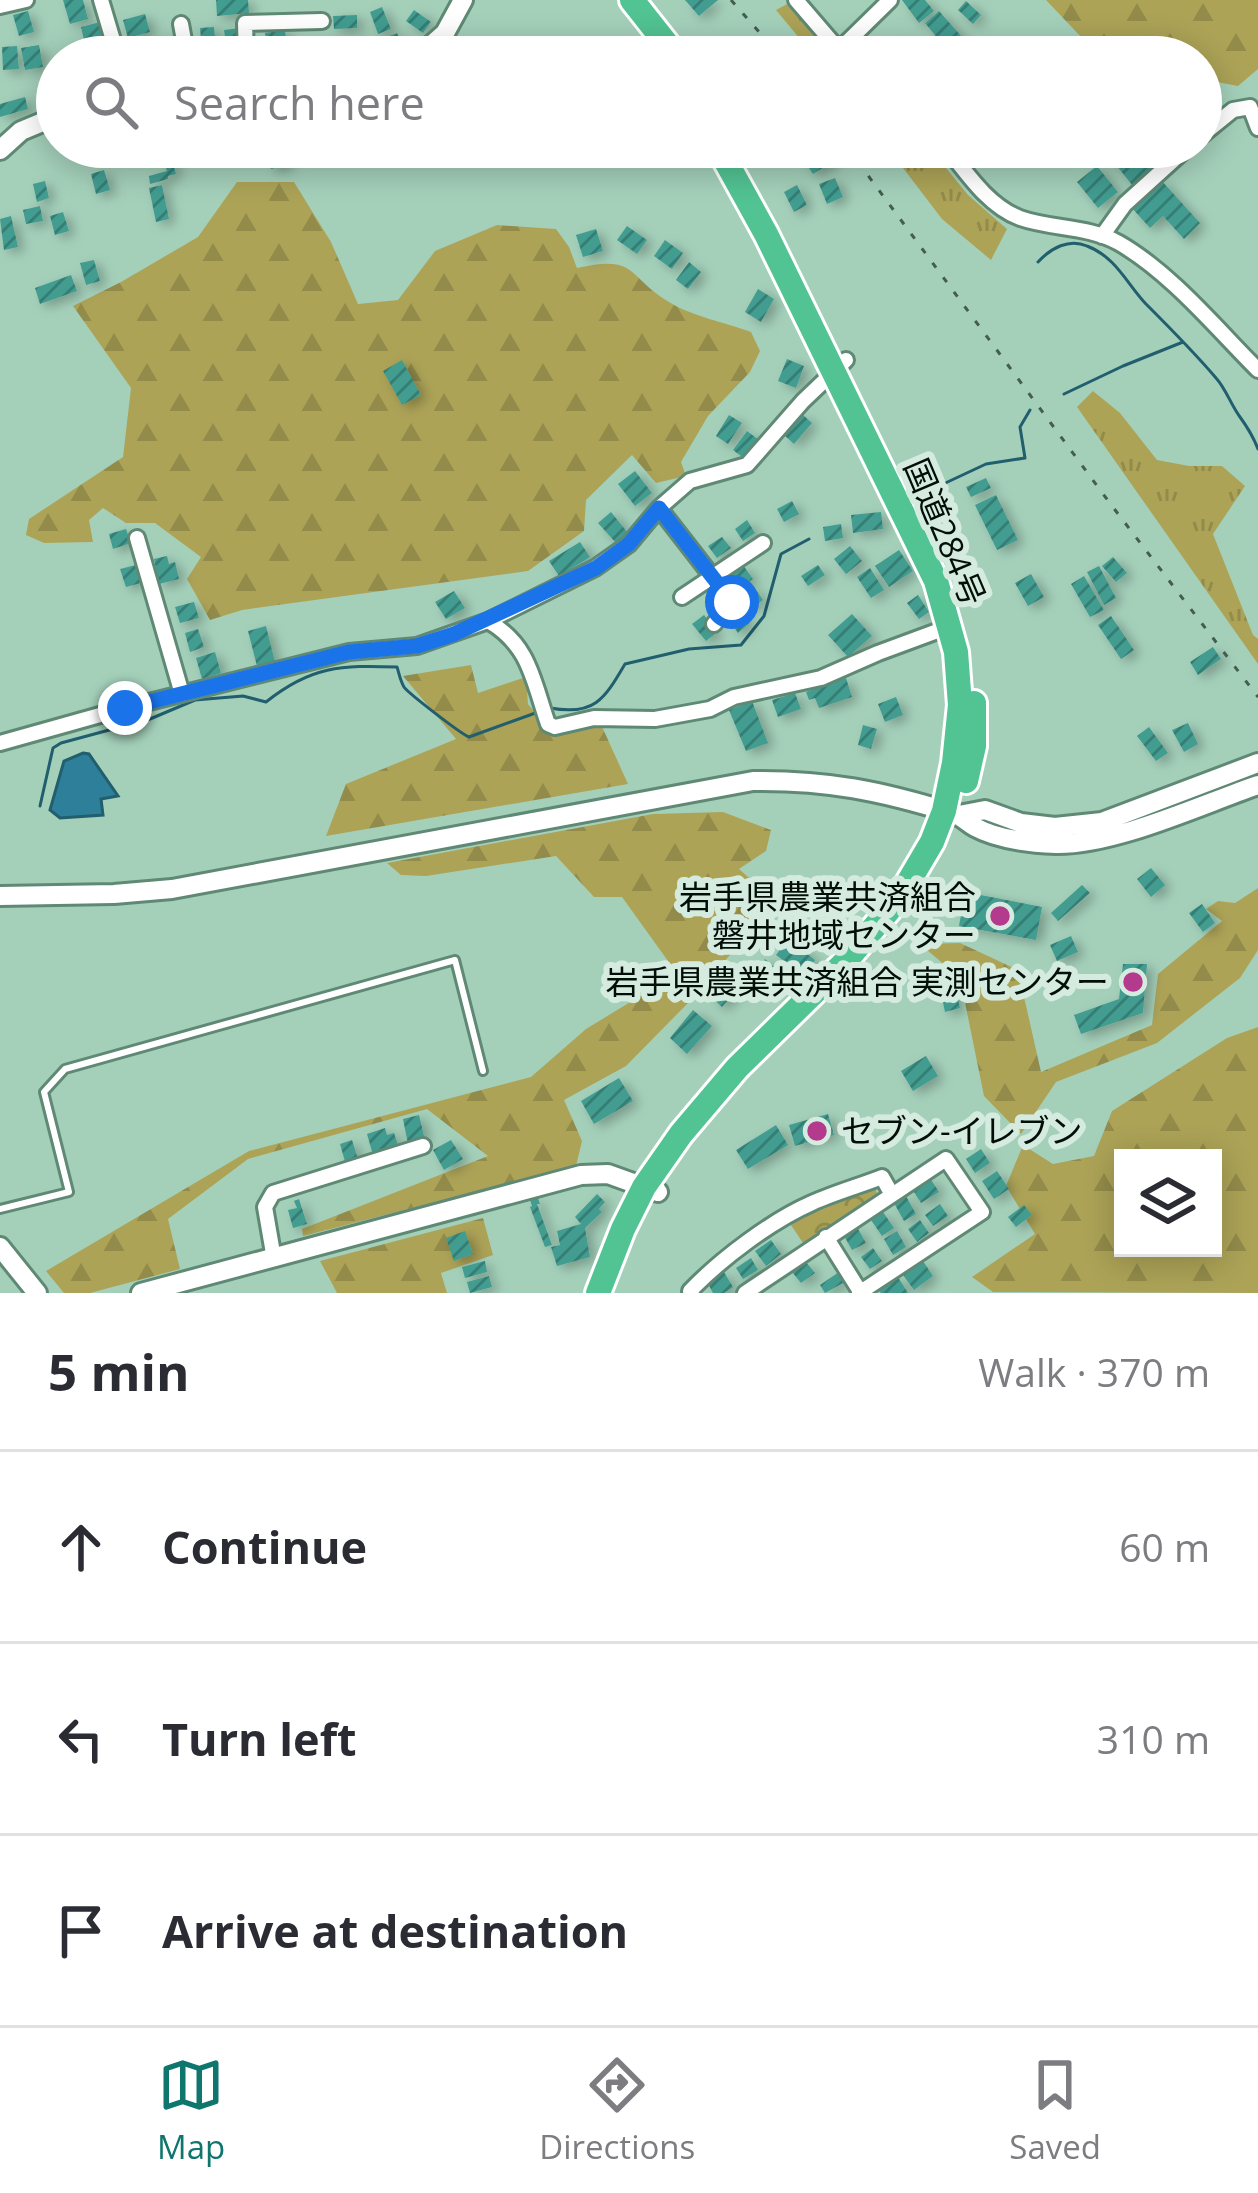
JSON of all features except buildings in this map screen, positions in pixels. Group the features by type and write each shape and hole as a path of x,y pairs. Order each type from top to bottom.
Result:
{"highway":[{"path":"614,0 641,36"},
{"path":"632,0 660,36"},
{"name":"国道284号","path":"598,1293 623,1229 681,1134 737,1068 844,963 899,898 952,813 974,746 970,646 938,555 730,168"},
{"name":"国道284号","path":"747,168 936,581 951,626 960,705 952,813"},
{"name":"国道284号","path":"611,1293 651,1190"}],"street":[{"path":"0,6 26,0"},
{"path":"101,0 112,36"},
{"path":"442,36 463,0"},
{"path":"796,0 829,36"},
{"path":"860,36 890,0"},
{"path":"245,36 244,23 322,21"},
{"path":"181,24 183,36"},
{"path":"1222,119 1233,110 1250,107 1258,128"},
{"path":"0,150 36,125"},
{"path":"964,168 990,199 1016,217 1116,241 1157,271 1258,370"},
{"path":"1102,236 1125,204 1162,168"},
{"path":"0,743 349,652 417,646 488,621 596,568 629,544 690,481 747,465 839,366"},
{"path":"659,508 732,602 714,624"},
{"path":"137,538 182,694"},
{"path":"682,597 763,543"},
{"path":"488,621 509,633 522,649 548,724 555,727 595,718 656,719 710,709 734,697 821,678 951,626"},
{"path":"952,813 985,810 1021,823 1055,826 1102,822 1258,764"},
{"path":"0,896 172,889 753,781 830,783 878,792 952,813 974,827 1036,842 1107,838 1258,785"},
{"path":"274,1259 265,1207 273,1193 423,1146"},
{"path":"745,1293 826,1237 891,1193 946,1159 982,1212 860,1292 826,1237"},
{"path":"140,1293 581,1175 608,1174 651,1190"},
{"path":"692,1293 704,1277 760,1234 807,1205 882,1177 891,1193"},
{"path":"0,1247 37,1293"}],"lane":[{"path":"0,1208 69,1192 44,1092 65,1069 455,960 483,1071"}],"green space":[{"path":"1046,0 1258,0 1258,69 1238,86 1222,83 1222,36 1080,36"},
{"path":"789,3 820,36 798,36 776,10"},
{"path":"903,168 946,168 1007,229 991,260 942,219"},
{"path":"237,182 294,182 331,242 358,304 398,300 435,251 497,225 556,229 577,268 622,266 678,307 751,332 760,351 750,372 708,416 681,462 686,476 656,483 632,455 586,500 584,531 528,571 242,610 210,620 187,579 201,557 155,523 126,523 103,508 89,520 93,542 44,543 26,535 29,519 123,457 131,388 73,306 198,237"},
{"path":"1093,391 1120,413 1157,460 1222,466 1245,486 1213,534 1258,639 1258,664 1077,407"},
{"path":"471,665 478,693 526,677 528,704 550,732 599,720 628,784 326,836 346,784 456,739 403,676"},
{"path":"723,812 771,830 766,851 739,869 776,902 626,1066 564,1100 582,1141 576,1166 303,1236 302,1229 488,1156 427,1109 248,1159 168,1219 180,1269 90,1293 64,1293 46,1271 249,1151 531,1077 586,1029 663,982 673,968 622,897 594,897 556,856 426,876 401,875 387,863 653,814"},
{"path":"1258,888 1258,950 1240,978 1157,1043 1056,1082 1021,1134 984,1096 960,978 920,944 960,943 1018,970 1041,1072 1152,1025 1158,974 1222,921 1206,909 1218,901 1235,903"},
{"path":"1258,1027 1258,1293 993,1292 972,1277 1035,1234 1006,1186 1023,1145 1053,1164 1094,1156 1112,1111 1227,1038"},
{"path":"875,1189 879,1196 805,1246 791,1225 815,1208"},
{"path":"483,1218 493,1255 441,1273 447,1293 337,1293 320,1261"}],"water":[{"path":"89,754 118,796 101,799 103,815 60,818 50,810 64,761"}],"waterway":[{"path":"1038,262 1054,249 1074,243 1106,257 1220,382 1258,449"},
{"path":"1064,394 1183,342"},
{"path":"939,486 986,464 1025,458 1020,427 1030,410"},
{"path":"550,708 588,707 611,687 625,664 689,649 741,645 764,616 781,554 809,539"},
{"path":"40,806 53,748 61,743 150,719 195,700 243,696 266,702 298,681 327,670 397,667 408,691 469,737 541,711"}],"railway":[{"path":"731,0 763,36"},
{"path":"862,168 1258,697"}],"place":[{"name":"岩手県農業共済組合 磐井地域センター","path":"1000,916"},
{"name":"岩手県農業共済組合 実測センター","path":"1133,982"},
{"name":"セブン-イレブン","path":"817,1131"}],"route":[{"path":"125,708 349,652 417,646 454,634 596,568 629,544 659,508 732,602"}]}
